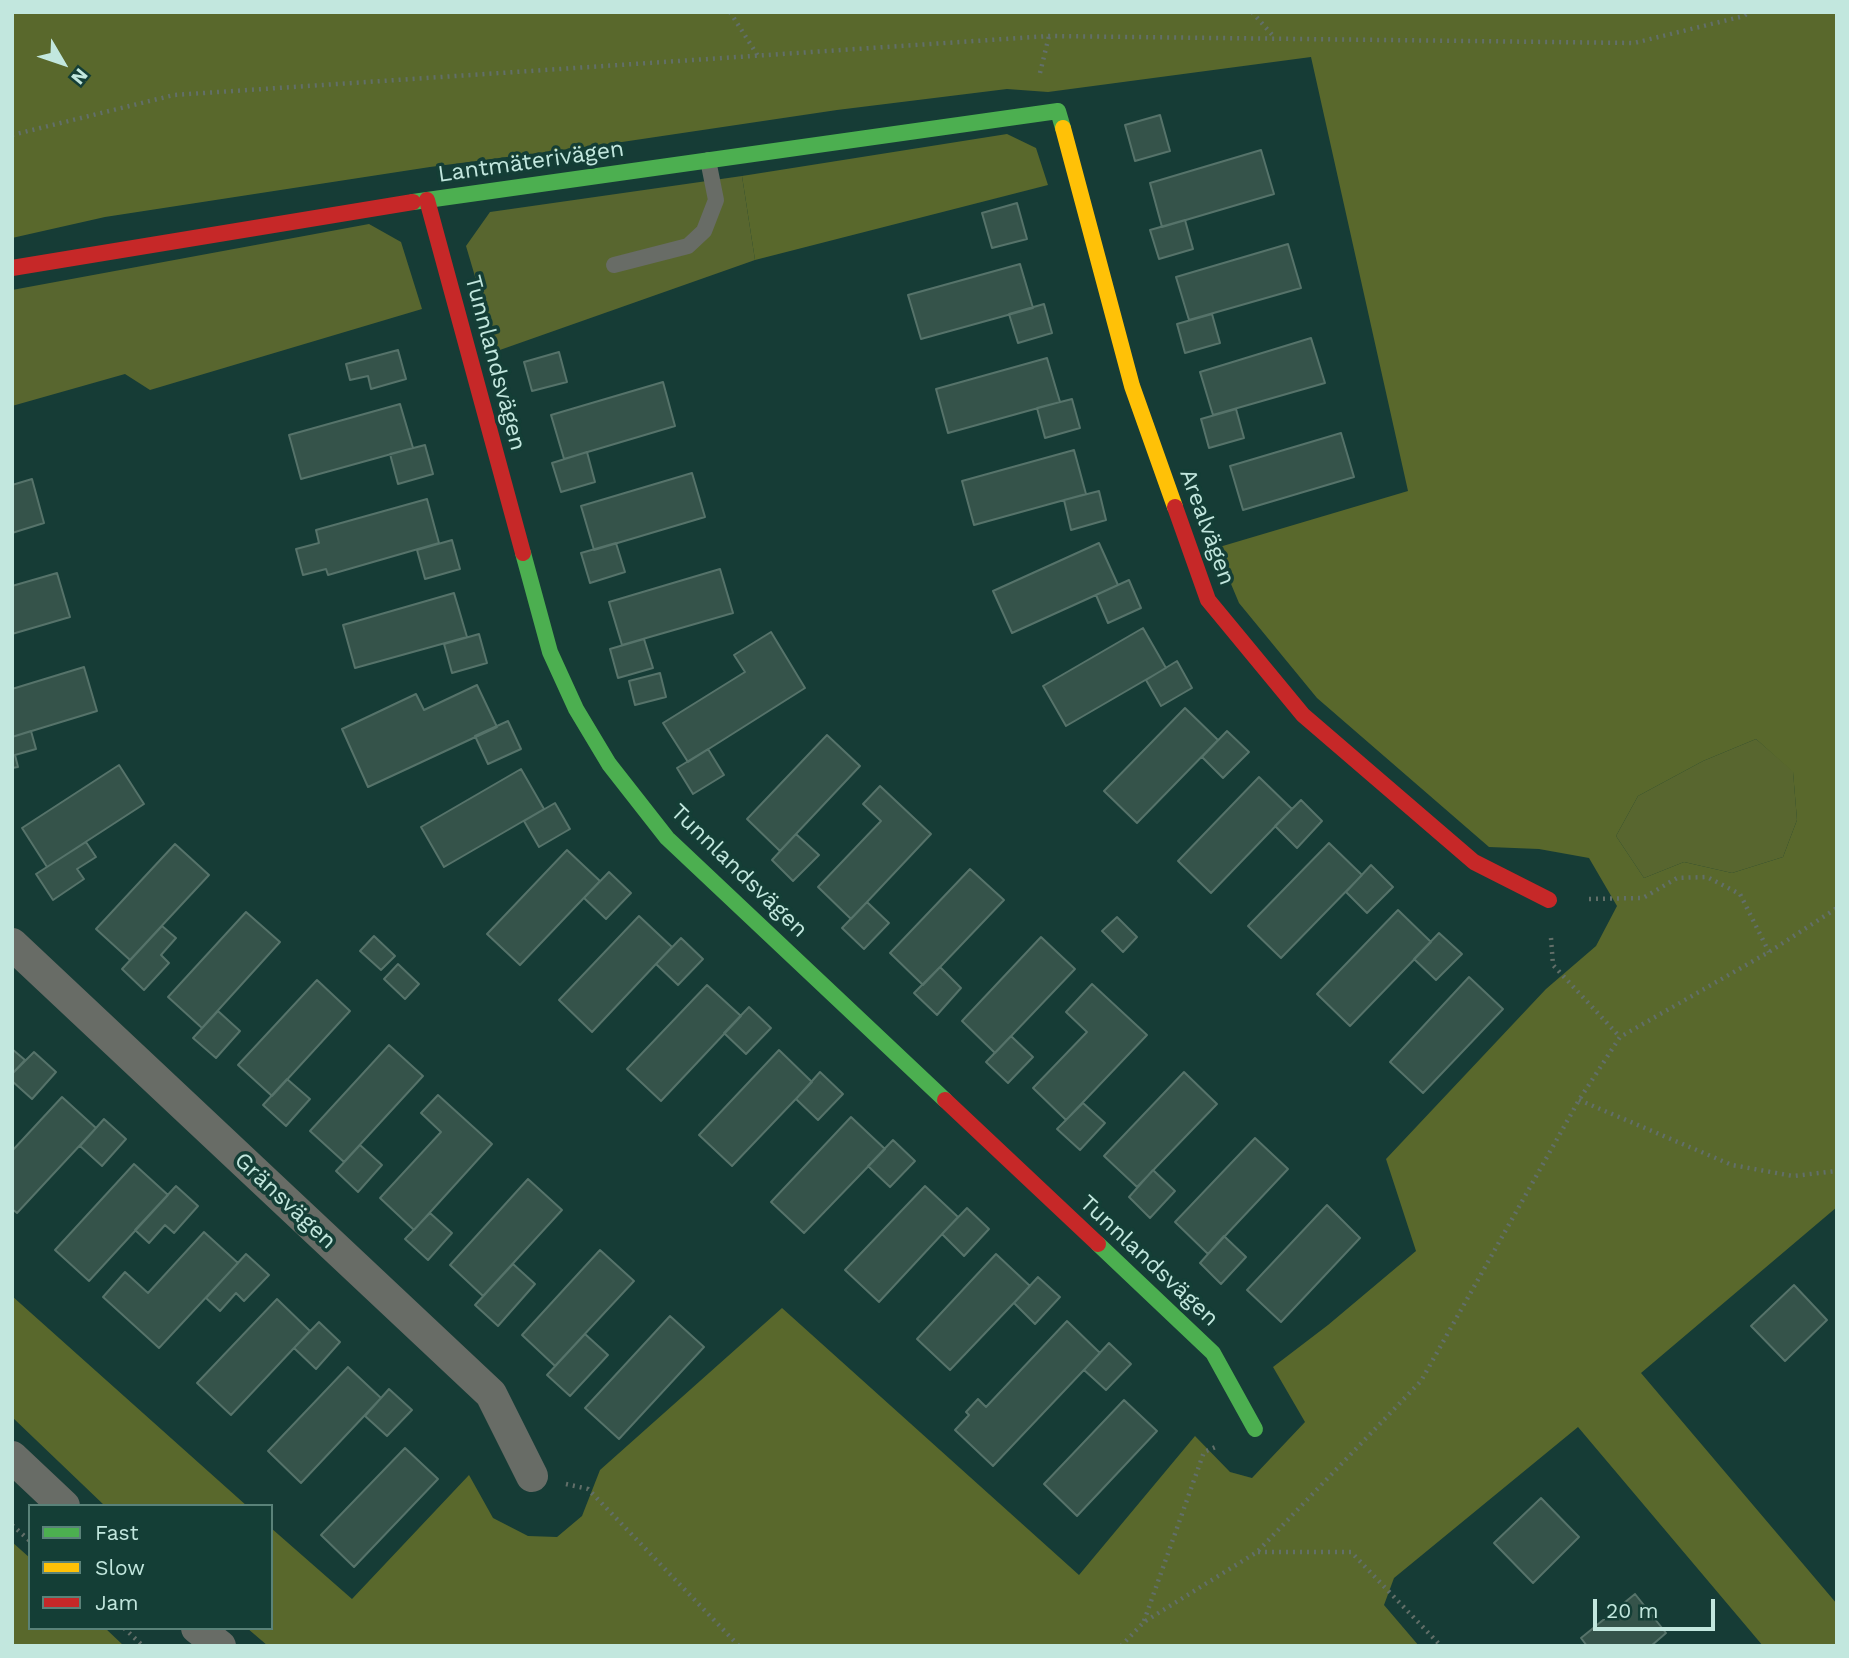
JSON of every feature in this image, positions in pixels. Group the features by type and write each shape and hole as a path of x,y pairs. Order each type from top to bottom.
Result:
{"street":[{"name":"Lantmäterivägen","path":"12,268 427,200 1058,111"},
{"name":"Arealvägen","path":"1058,111 1132,386 1208,600 1303,715 1474,862 1549,900"},
{"name":"Tunnlandsvägen","path":"427,200 550,652 576,709 609,764 667,838 1213,1353 1255,1429"},
{"name":"Gränsvägen","path":"12,944 491,1394 532,1476"},
{"path":"12,1457 62,1504"},
{"path":"200,1630 220,1646"}],"lane":[{"path":"614,265 688,246 704,231 716,200 708,160"}],"path":[{"path":"730,12 758,56"},
{"path":"1252,12 1276,39"},
{"path":"12,135 174,95 1049,37 1634,43 1744,16 1749,12"},
{"path":"1620,1037 1553,965 1549,900 1643,898 1677,878 1707,877 1740,894 1769,952"},
{"path":"1121,1646 1144,1622 1257,1552 1421,1381 1579,1100 1620,1037 1769,952 1837,908"},
{"path":"1579,1100 1732,1165 1793,1176 1837,1171"},
{"path":"1144,1622 1204,1452 1255,1429"},
{"path":"532,1476 588,1489 739,1646"},
{"path":"12,1525 28,1539"},
{"path":"1257,1552 1351,1552 1441,1646"},
{"path":"126,1630 143,1646"}],"green space":[{"path":"12,12 1837,12 1837,1207 1641,1373 1837,1604 1837,1646 1763,1646 1578,1427 1394,1578 1384,1605 1419,1646 268,1646 249,1630 273,1630 273,1530 352,1599 469,1475 493,1518 528,1536 557,1537 582,1516 600,1470 782,1308 1079,1575 1195,1436 1230,1472 1252,1478 1305,1422 1273,1367 1416,1251 1386,1159 1546,989 1596,946 1617,906 1589,858 1539,849 1489,847 1317,698 1239,603 1216,548 1408,491 1311,57 1048,92 1007,89 837,110 430,167 105,217 12,238","holes":["1756,739 1793,772 1797,820 1783,857 1732,873 1684,862 1644,878 1616,836 1638,796 1703,761"]},
{"path":"1007,134 1036,148 1048,185 755,260 742,176"},
{"path":"742,176 755,260 497,351 466,246 490,212"},
{"path":"369,224 401,242 422,309 150,390 125,374 12,406 12,290"},
{"path":"1756,739 1793,771 1797,820 1783,857 1732,873 1684,862 1644,878 1616,836 1638,796 1703,761"},
{"path":"12,1296 245,1504 103,1504 12,1417"},
{"path":"12,1542 28,1556 28,1630 107,1630 124,1646 12,1646"}],"building":[{"path":"1160,115 1170,151 1135,161 1125,125"},
{"path":"1261,150 1274,194 1162,227 1150,183"},
{"path":"1017,203 1027,239 992,248 982,213"},
{"path":"1185,220 1193,249 1159,259 1150,230"},
{"path":"1288,244 1301,288 1189,320 1176,277"},
{"path":"1020,264 1033,308 921,339 908,295"},
{"path":"1044,304 1052,333 1018,343 1009,314"},
{"path":"1212,314 1220,343 1185,353 1177,324"},
{"path":"1311,338 1325,383 1213,415 1200,372"},
{"path":"398,350 406,379 371,389 368,376 350,380 346,364"},
{"path":"559,352 567,382 532,391 524,362"},
{"path":"1047,358 1060,402 948,433 936,389"},
{"path":"663,382 675,426 564,459 551,415"},
{"path":"1072,399 1080,428 1045,438 1037,408"},
{"path":"400,404 413,448 301,479 289,435"},
{"path":"1236,409 1244,438 1209,448 1201,419"},
{"path":"1341,433 1354,477 1243,510 1230,466"},
{"path":"425,445 433,474 398,484 390,454"},
{"path":"1074,450 1086,494 974,525 962,481"},
{"path":"587,452 595,482 561,492 552,463"},
{"path":"692,473 705,517 594,550 581,506"},
{"path":"32,479 44,523 12,533 12,485"},
{"path":"1099,491 1106,520 1071,530 1064,500"},
{"path":"427,499 439,543 328,575 326,569 303,575 296,549 319,543 316,530"},
{"path":"452,540 460,569 425,579 417,550"},
{"path":"616,543 625,572 590,583 581,553"},
{"path":"1099,543 1118,585 1012,633 993,591"},
{"path":"720,569 733,613 622,645 609,602"},
{"path":"57,573 70,617 12,634 12,586"},
{"path":"1129,580 1141,608 1108,623 1096,595"},
{"path":"454,593 467,637 355,668 343,625"},
{"path":"1143,628 1166,668 1066,726 1043,686"},
{"path":"771,632 805,688 688,762 663,723 745,672 734,655"},
{"path":"479,634 487,663 452,673 444,644"},
{"path":"644,639 653,668 618,678 610,649"},
{"path":"1177,661 1192,688 1161,706 1146,680"},
{"path":"84,667 97,711 12,737 12,689"},
{"path":"660,673 666,697 635,705 629,681"},
{"path":"477,685 497,727 368,787 342,729 416,694 424,710"},
{"path":"1185,708 1218,740 1137,823 1104,791"},
{"path":"508,721 521,749 488,764 475,736"},
{"path":"31,731 36,749 15,755 18,767 12,768 12,737"},
{"path":"1227,731 1249,752 1223,778 1202,757"},
{"path":"827,735 860,766 780,851 747,819"},
{"path":"708,749 724,775 693,794 677,768"},
{"path":"119,765 144,804 47,867 22,828"},
{"path":"521,769 544,809 444,867 421,827"},
{"path":"1259,777 1292,809 1211,893 1178,861"},
{"path":"880,786 931,834 851,919 818,887 881,821 863,804"},
{"path":"1301,800 1322,821 1297,848 1275,826"},
{"path":"555,803 570,829 539,847 524,821"},
{"path":"796,834 819,855 793,881 772,860"},
{"path":"86,842 96,857 77,869 84,879 53,900 36,874"},
{"path":"1329,843 1362,875 1281,958 1248,926"},
{"path":"175,844 209,875 130,960 96,929"},
{"path":"567,850 600,881 520,965 487,934"},
{"path":"1371,865 1393,887 1367,913 1346,892"},
{"path":"970,869 1004,900 923,985 890,953"},
{"path":"609,872 631,893 606,919 584,898"},
{"path":"867,902 889,923 864,949 842,928"},
{"path":"1398,910 1431,942 1350,1026 1317,994"},
{"path":"246,912 280,942 202,1028 168,997"},
{"path":"639,916 672,947 592,1032 559,1000"},
{"path":"1117,917 1137,937 1123,952 1102,931"},
{"path":"162,926 176,938 161,955 169,963 144,990 122,969"},
{"path":"1439,933 1462,954 1436,980 1414,959"},
{"path":"374,936 395,956 381,970 360,951"},
{"path":"1041,937 1075,969 995,1053 962,1021"},
{"path":"681,938 703,959 678,985 656,964"},
{"path":"398,964 419,984 405,999 384,979"},
{"path":"940,967 961,988 937,1015 914,993"},
{"path":"1469,977 1503,1009 1423,1093 1390,1062"},
{"path":"317,980 350,1011 272,1096 238,1065"},
{"path":"1092,984 1147,1035 1066,1120 1033,1088 1087,1032 1066,1012"},
{"path":"707,985 741,1016 661,1101 627,1069"},
{"path":"749,1007 771,1028 746,1054 724,1033"},
{"path":"218,1011 240,1031 216,1058 193,1038"},
{"path":"1011,1036 1033,1057 1008,1083 986,1062"},
{"path":"389,1045 423,1076 344,1162 310,1131"},
{"path":"12,1049 25,1060 12,1074"},
{"path":"779,1050 812,1082 732,1166 699,1135"},
{"path":"34,1052 56,1072 32,1099 12,1081 12,1074"},
{"path":"820,1072 843,1094 818,1120 796,1099"},
{"path":"1184,1072 1217,1104 1137,1187 1104,1156"},
{"path":"287,1079 310,1099 286,1126 263,1105"},
{"path":"438,1095 492,1144 414,1230 380,1198 441,1132 421,1113"},
{"path":"62,1097 96,1128 17,1213 12,1209 12,1151"},
{"path":"1083,1103 1105,1123 1080,1150 1057,1129"},
{"path":"851,1117 885,1149 804,1233 771,1202"},
{"path":"104,1119 126,1139 102,1166 80,1146"},
{"path":"1255,1138 1288,1169 1208,1254 1175,1222"},
{"path":"893,1140 915,1161 890,1187 868,1166"},
{"path":"360,1145 382,1165 358,1192 336,1171"},
{"path":"134,1164 168,1195 89,1281 55,1250"},
{"path":"1153,1170 1175,1191 1150,1218 1129,1197"},
{"path":"528,1179 562,1210 483,1296 450,1265"},
{"path":"176,1186 198,1206 174,1233 165,1225 149,1243 135,1230"},
{"path":"925,1186 958,1217 879,1302 845,1270"},
{"path":"1327,1205 1360,1238 1281,1322 1247,1290"},
{"path":"967,1208 989,1229 964,1256 942,1234"},
{"path":"430,1213 452,1233 428,1260 405,1239"},
{"path":"204,1232 238,1263 159,1348 103,1297 125,1272 148,1293"},
{"path":"1224,1236 1246,1257 1221,1284 1200,1263"},
{"path":"600,1250 634,1281 555,1366 522,1335"},
{"path":"246,1254 269,1275 244,1301 236,1293 220,1311 206,1298"},
{"path":"996,1254 1030,1286 950,1370 917,1339"},
{"path":"513,1264 535,1284 498,1326 475,1305"},
{"path":"1038,1277 1060,1297 1035,1324 1014,1303"},
{"path":"1794,1285 1827,1320 1785,1361 1751,1326"},
{"path":"277,1299 310,1331 231,1415 197,1383"},
{"path":"670,1316 704,1347 619,1439 585,1408"},
{"path":"1067,1321 1100,1353 993,1466 955,1430 969,1415 966,1412 978,1399 986,1407"},
{"path":"319,1322 340,1342 316,1369 294,1348"},
{"path":"585,1334 608,1355 570,1396 547,1375"},
{"path":"1109,1343 1131,1364 1106,1390 1084,1370"},
{"path":"348,1367 381,1398 301,1483 268,1451"},
{"path":"389,1389 412,1410 387,1436 365,1416"},
{"path":"1124,1400 1157,1431 1077,1516 1044,1484"},
{"path":"405,1448 438,1479 354,1567 321,1535"},
{"path":"1541,1498 1579,1537 1533,1583 1494,1543"},
{"path":"1635,1594 1666,1633 1651,1646 1587,1646 1581,1638"}],"traffic: fast":[{"path":"413,202 1058,111 1063,128"},
{"path":"523,553 550,652 576,709 609,764 667,838 945,1100"},
{"path":"1098,1244 1213,1353 1255,1429"}],"traffic: slow":[{"path":"1063,128 1132,386 1175,507"}],"traffic: jam":[{"path":"427,200 523,553"},
{"path":"12,268 413,202"},
{"path":"1175,507 1208,600 1303,715 1474,862 1549,900"},
{"path":"945,1100 1098,1244"}]}
